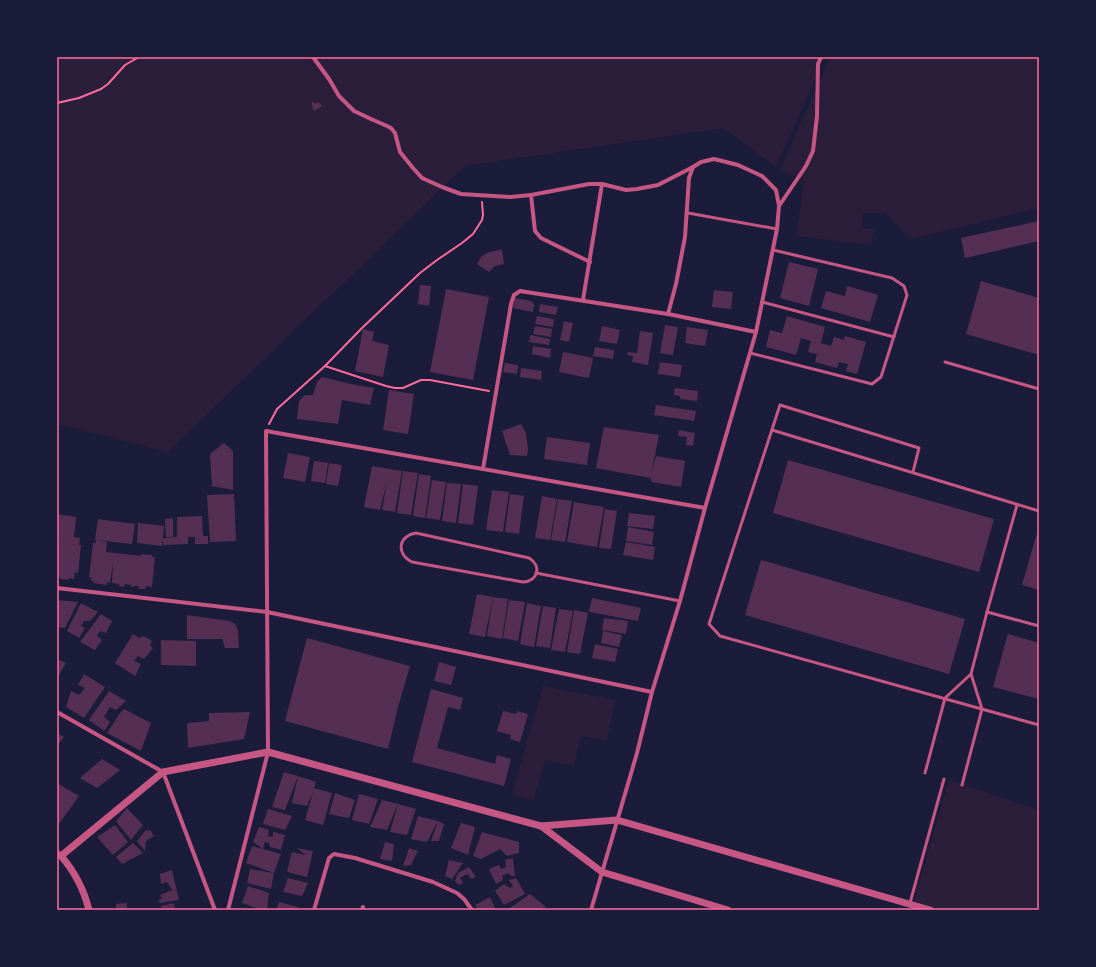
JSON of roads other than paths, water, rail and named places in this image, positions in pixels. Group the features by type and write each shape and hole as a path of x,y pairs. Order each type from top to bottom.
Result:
{"street":[{"path":"313,57 340,96 354,110 391,128 395,133 400,152 422,178 462,194 510,197 531,195 589,184 602,184 626,190 637,189 658,185 701,162 714,159 738,165 762,176 776,190 779,206 777,229 756,332 680,600 652,692 618,820 591,910"},
{"path":"779,206 806,166 813,151 817,116 818,64 820,57"},
{"path":"668,314 676,284 685,237 688,213 689,178 693,167"},
{"path":"583,300 602,184"},
{"path":"531,195 536,231 541,238 590,262"},
{"path":"483,469 511,304 514,294 520,291 583,300 668,314 756,332"},
{"path":"228,910 268,752 266,431 705,508"},
{"path":"57,588 267,612 652,692"},
{"path":"57,712 163,772 215,910"},
{"path":"89,910 79,880 69,865 59,854 163,772 268,752 541,826 618,820 930,910"},
{"path":"541,826 602,872 728,910"},
{"path":"314,910 329,858 334,854 355,858 433,882 457,893 464,899 472,910"}],"lane":[{"path":"688,213 777,229"},
{"path":"750,353 872,384 881,377 906,295 904,286 892,278 773,250"},
{"path":"762,302 894,337"},
{"path":"944,362 1039,389"},
{"path":"912,472 919,448 780,405 709,624 720,636 1039,724"},
{"path":"772,430 1039,511"},
{"path":"962,784 982,709 971,674 1017,505"},
{"path":"410,534 421,534 529,558 537,568 536,573 532,580 523,582 420,563 404,556 401,546 406,537 410,534"},
{"path":"536,573 680,600"},
{"path":"987,612 1039,626"},
{"path":"925,773 945,698 971,674"},
{"path":"909,904 944,780"}]}
